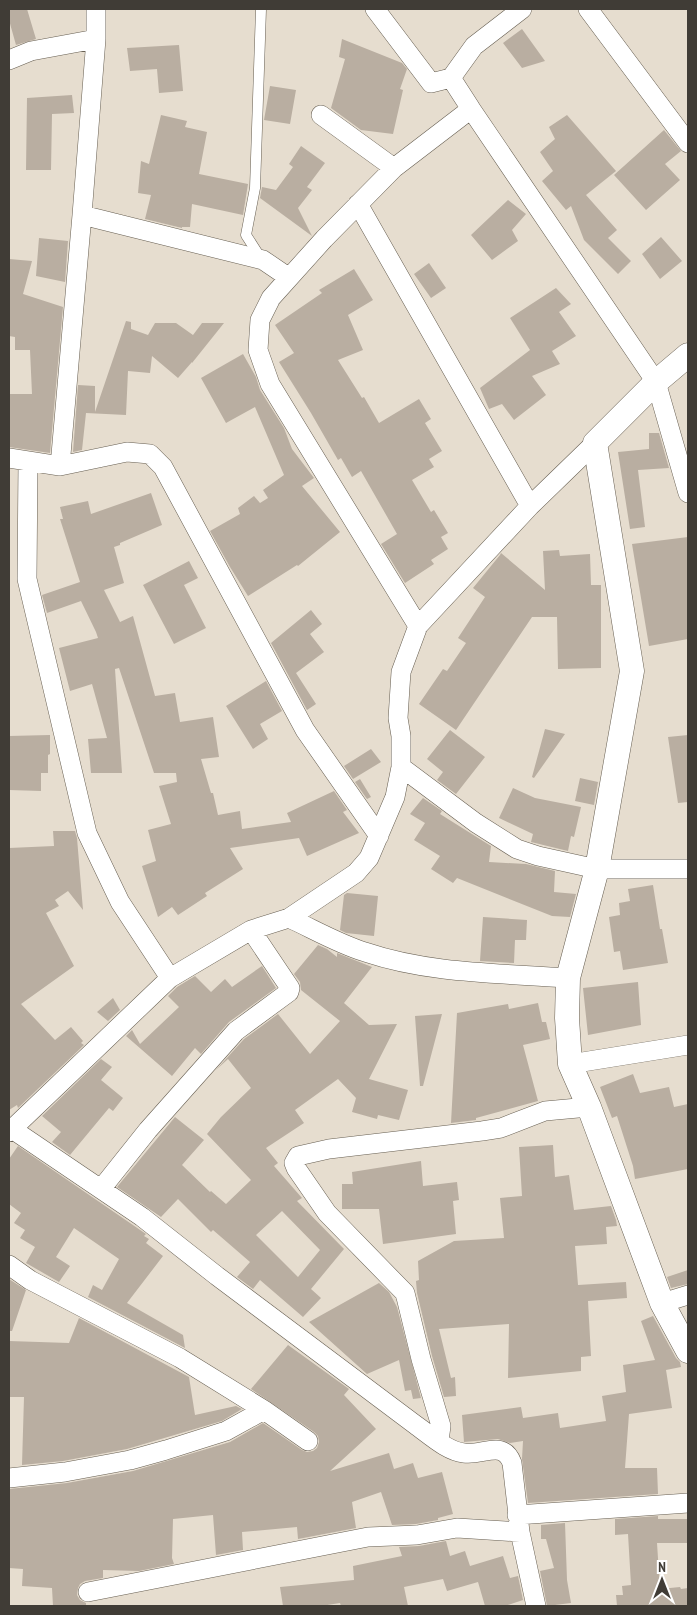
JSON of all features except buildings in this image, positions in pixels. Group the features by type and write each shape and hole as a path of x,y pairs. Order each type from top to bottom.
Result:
{"street":[{"path":"60,466 96,39 96,9"},
{"path":"375,9 431,83 451,78 474,46 522,9"},
{"path":"588,9 688,143"},
{"path":"9,60 31,50 96,39"},
{"path":"451,78 656,382 688,493"},
{"path":"418,626 270,384 258,350 260,320 271,298 288,277 394,168 471,110"},
{"path":"321,115 394,168"},
{"path":"358,204 530,506"},
{"path":"82,215 262,260 288,277"},
{"path":"536,1606 519,1523 512,1463 505,1451 465,1453 450,1449 401,1414 142,1217 101,1188 10,1130 170,978 251,930 288,918 356,873 370,858 396,797 401,767 401,736 398,718 401,672 418,626 530,506 656,382 688,355"},
{"path":"596,443 632,671 597,869 568,978 567,1018 570,1064 589,1107 662,1303 688,1351"},
{"path":"9,458 60,466 127,452 150,454 163,467 305,730 379,836"},
{"path":"28,462 27,579 87,833 120,902 170,978"},
{"path":"401,767 476,822 517,849 538,856 597,869 688,869"},
{"path":"288,918 363,952 397,962 432,968 568,978"},
{"path":"101,1188 148,1130 236,1031 288,992 290,988 251,930"},
{"path":"570,1064 688,1045"},
{"path":"439,1441 441,1426 421,1359 405,1293 327,1213 294,1163 302,1154 501,1128 545,1111 589,1107"},
{"path":"9,1265 30,1280 180,1358 264,1410 308,1441"},
{"path":"662,1303 688,1295"},
{"path":"9,1478 65,1472 130,1460 226,1431 264,1410"},
{"path":"88,1592 368,1537 418,1535 457,1528 688,1504"}],"lane":[{"path":"261,9 255,188 246,235 262,260"}]}
